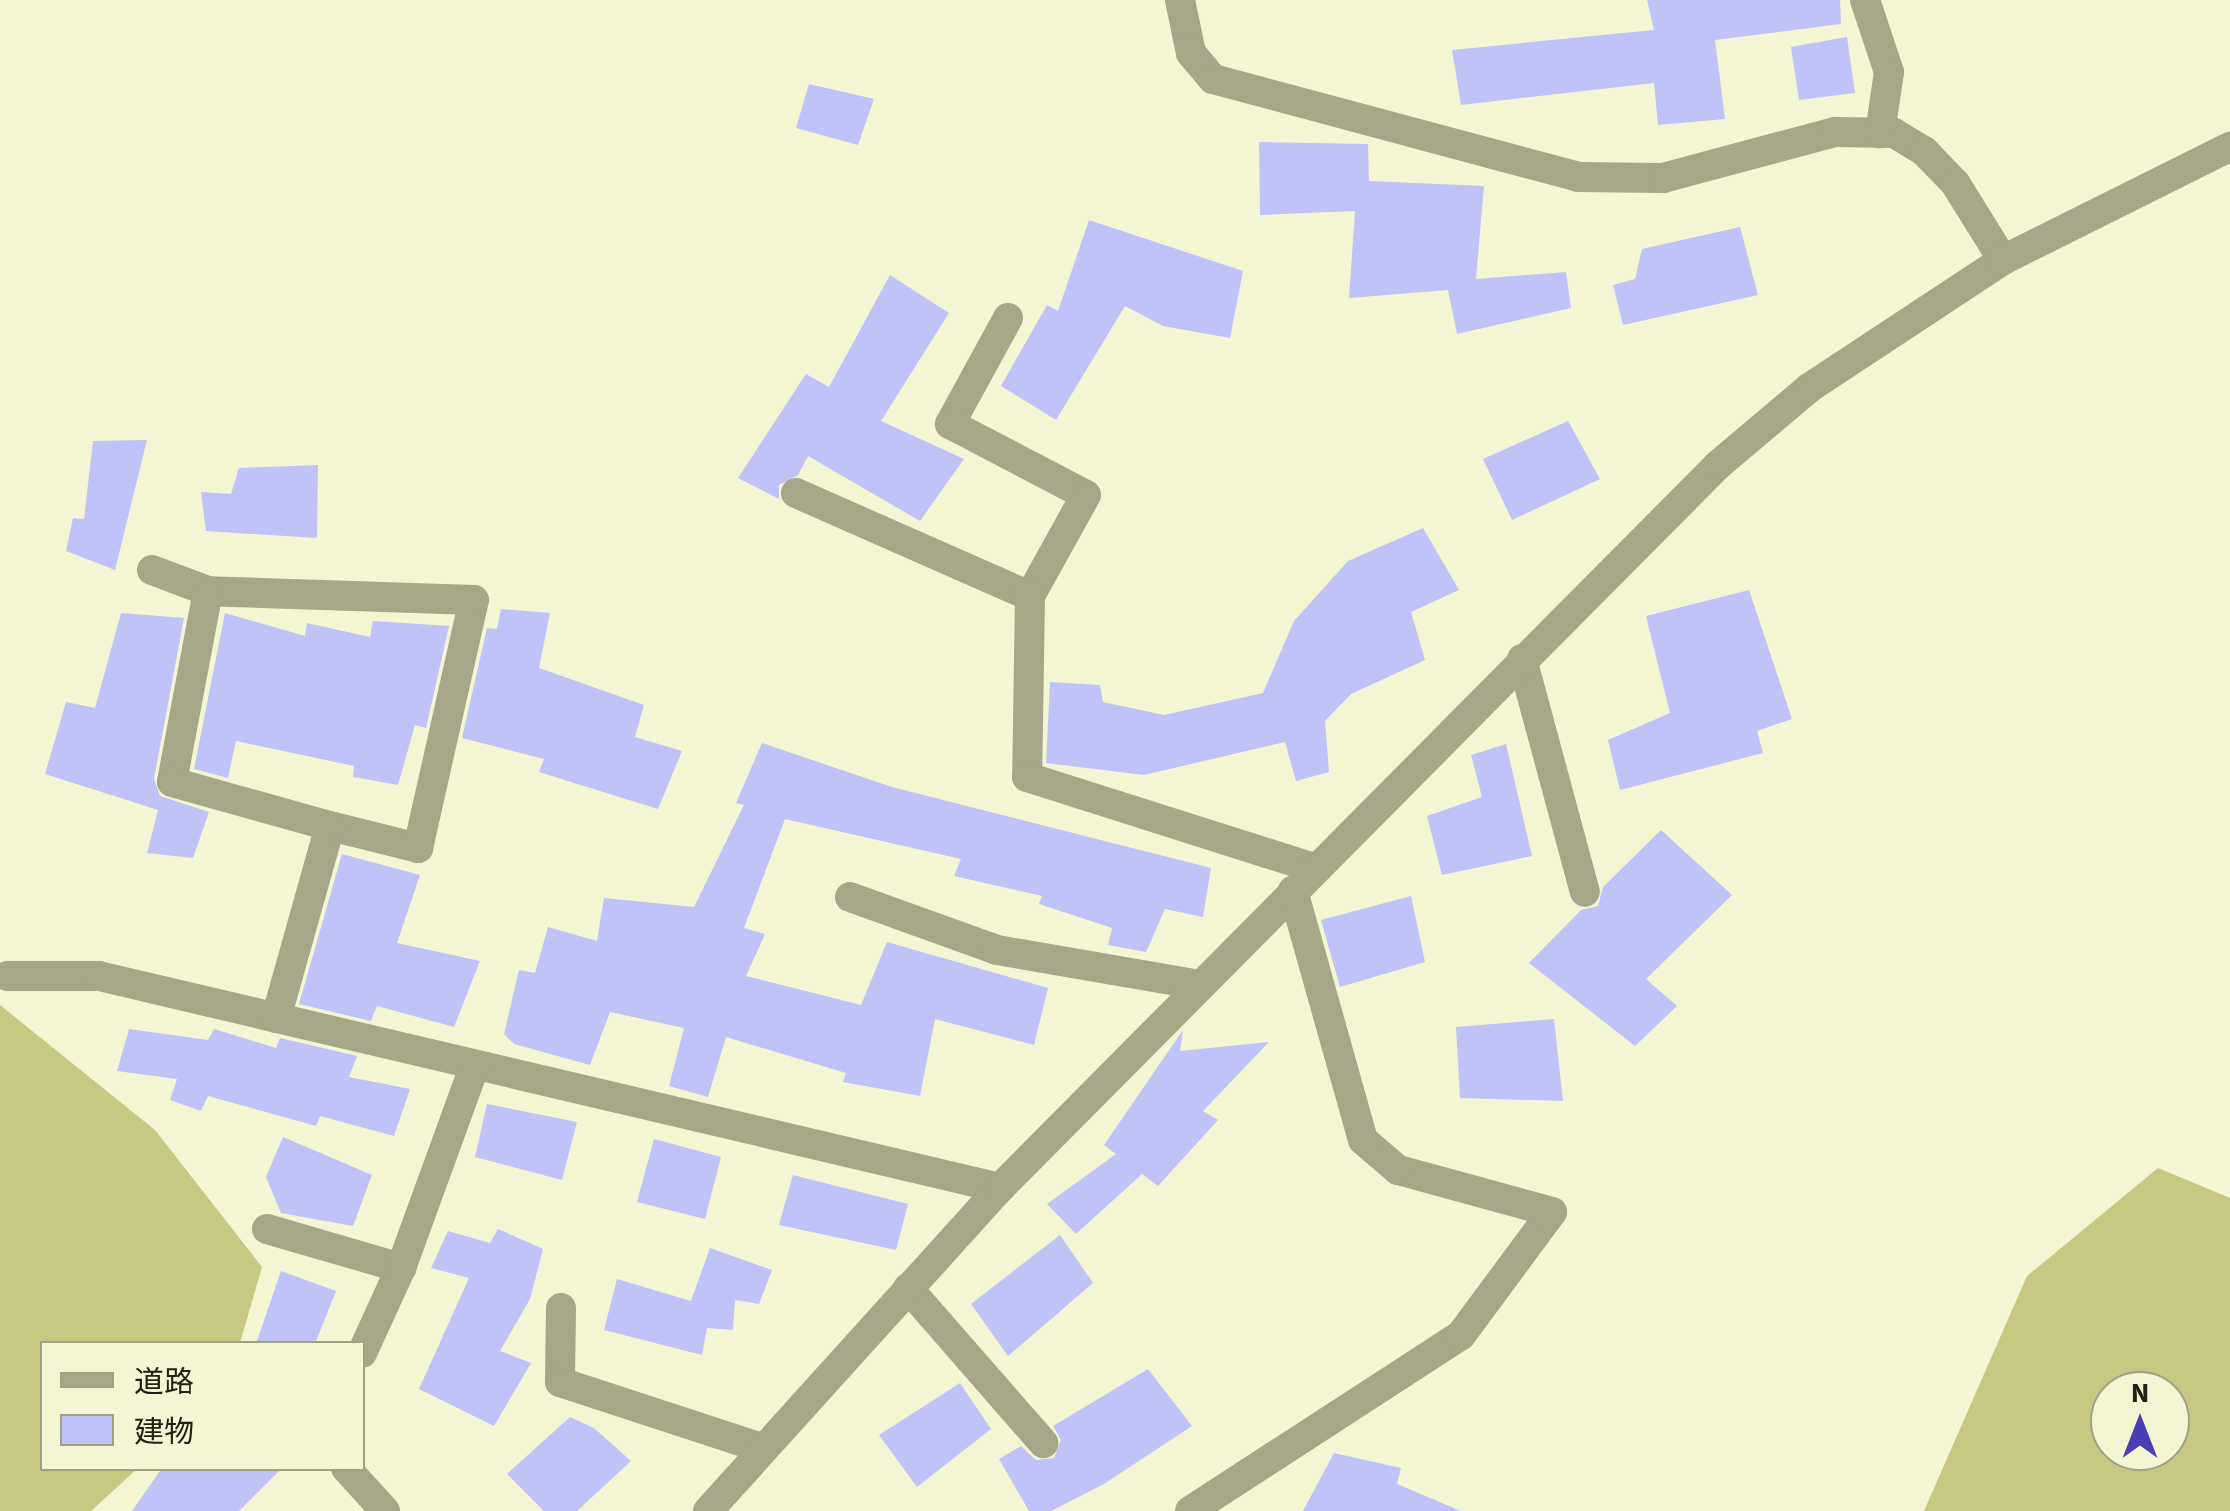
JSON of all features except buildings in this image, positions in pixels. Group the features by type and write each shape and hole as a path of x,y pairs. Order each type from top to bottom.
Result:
{"street":[{"path":"1180,0 1191,52 1213,78 1578,178 1663,178 1836,132 1894,133 1924,151 1956,183 2003,260"},
{"path":"1865,0 1889,72 1880,133"},
{"path":"708,1511 1000,1188 1718,465 1809,388 2003,260 2230,146"},
{"path":"1008,318 950,424 1086,495 1030,596 1027,777 1314,868"},
{"path":"796,493 1030,596"},
{"path":"152,570 208,591 474,600 418,848 172,782 208,591"},
{"path":"1522,659 1584,892"},
{"path":"276,1018 330,826"},
{"path":"1190,1511 1461,1335 1552,1212 1398,1170 1363,1140 1293,891"},
{"path":"850,897 998,950 1200,985"},
{"path":"7,976 99,976 1000,1188"},
{"path":"365,1347 401,1268 474,1064"},
{"path":"267,1228 401,1268"},
{"path":"908,1288 1044,1443"},
{"path":"561,1308 560,1382 762,1448"},
{"path":"349,1471 384,1511"}],"green space":[{"path":"0,1005 155,1130 262,1267 241,1341 40,1341 40,1471 135,1471 91,1511 0,1511"},
{"path":"2158,1168 2230,1198 2230,1511 1924,1511 2027,1276"}]}
